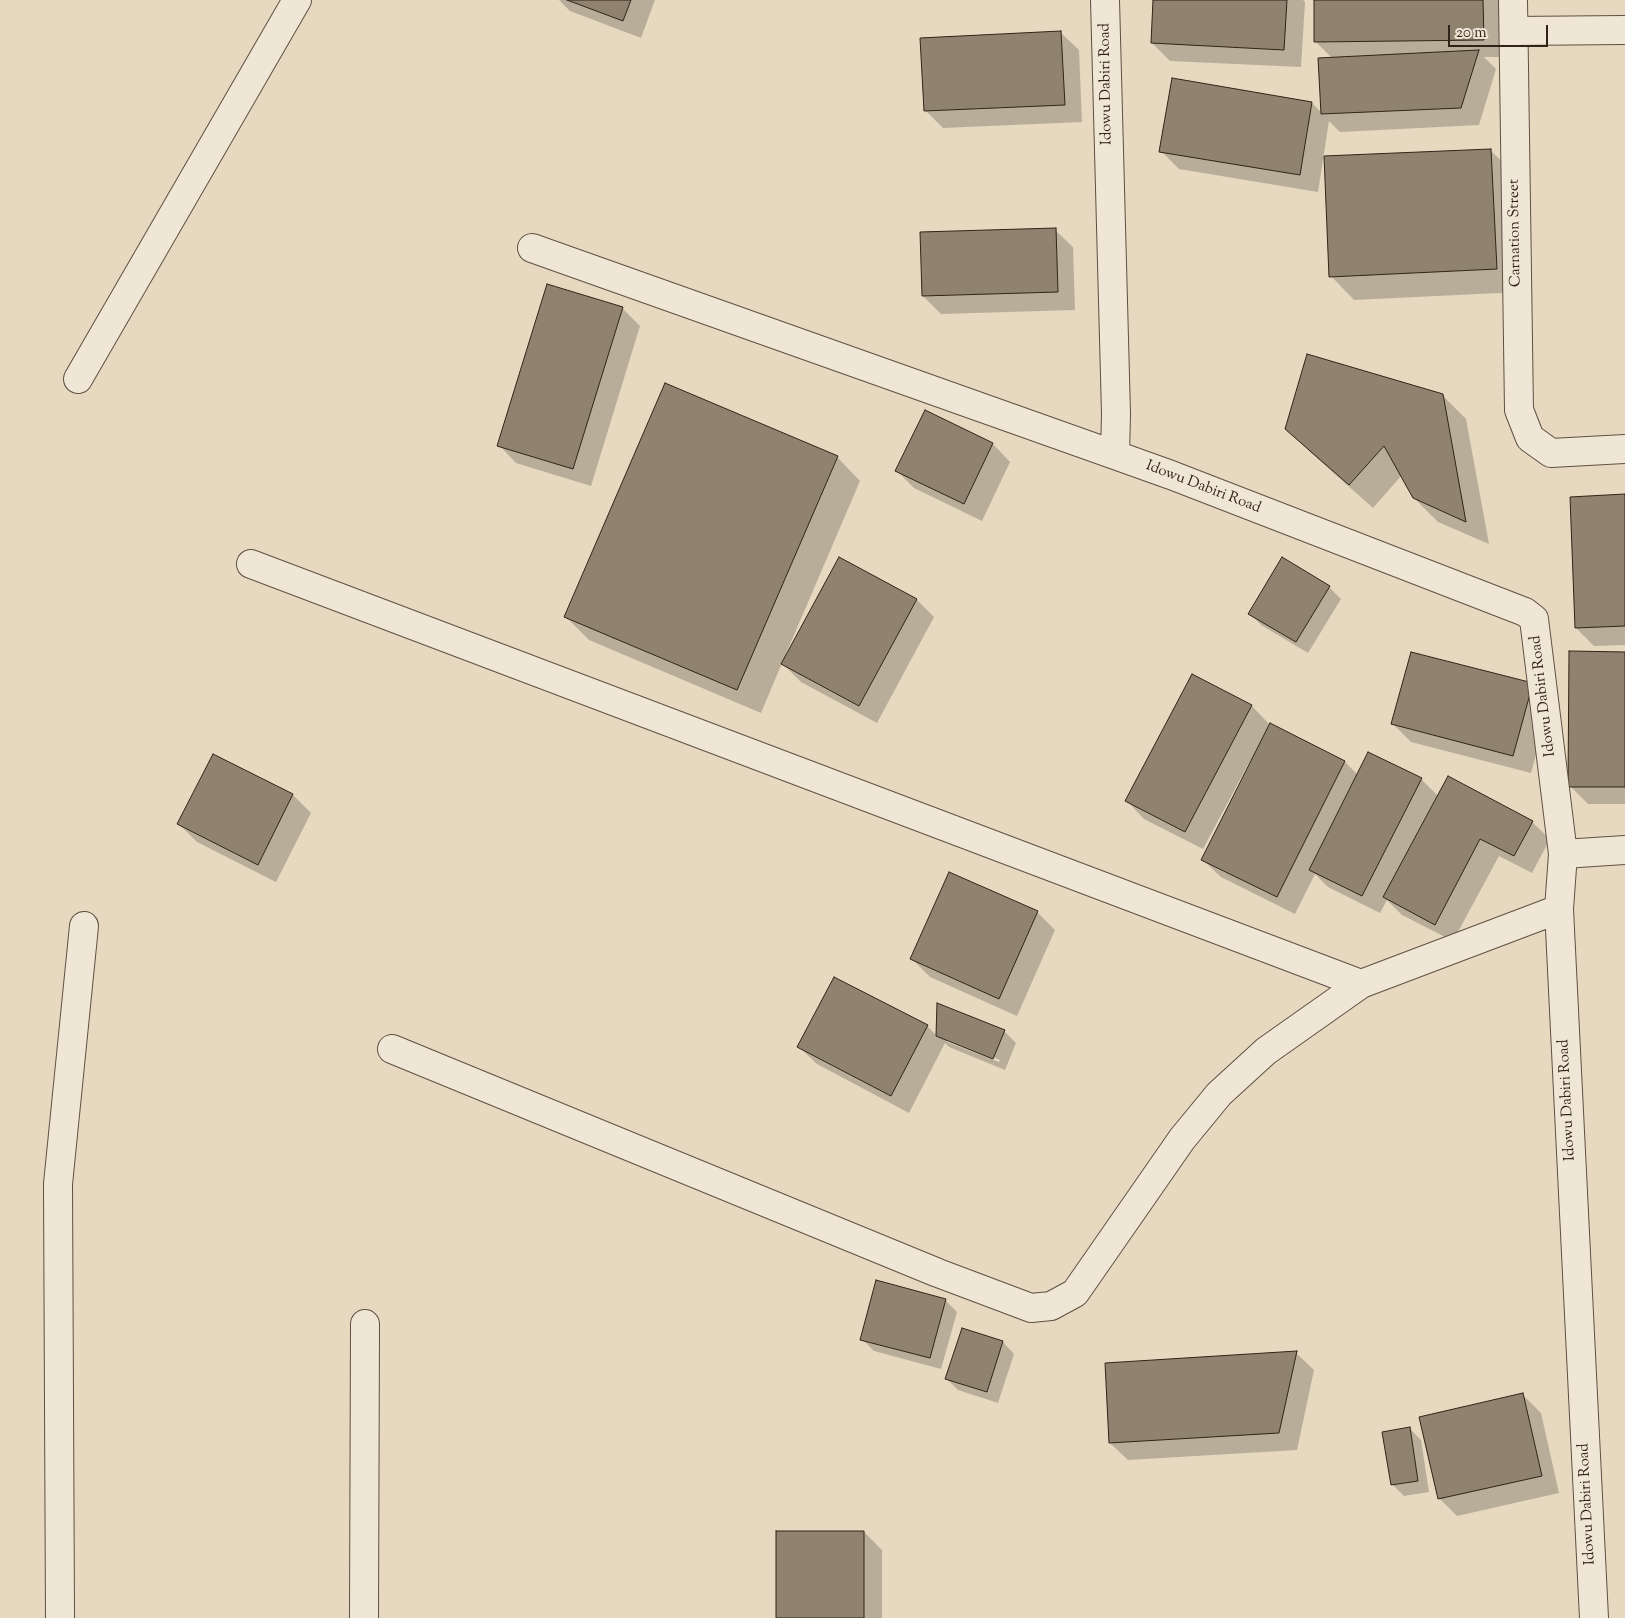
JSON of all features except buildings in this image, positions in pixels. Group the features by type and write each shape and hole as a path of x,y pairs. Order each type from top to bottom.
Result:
{"street":[{"path":"78,379 297,0"},
{"name":"Idowu Dabiri Road","path":"1105,0 1116,414 1115,455 1516,608 1534,619 1563,854 1558,908 1594,1618"},
{"name":"Carnation Street","path":"1513,0 1519,410 1530,438 1551,453 1625,449"},
{"path":"1514,31 1625,30"},
{"path":"532,248 1115,455"},
{"path":"251,564 1361,984"},
{"path":"1563,854 1625,850"},
{"path":"392,1049 938,1273 1032,1308 1051,1306 1075,1293 1182,1139 1219,1094 1266,1051 1361,984 1558,908"},
{"path":"60,1618 58,1184 84,926"},
{"path":"364,1618 366,1324"}]}
